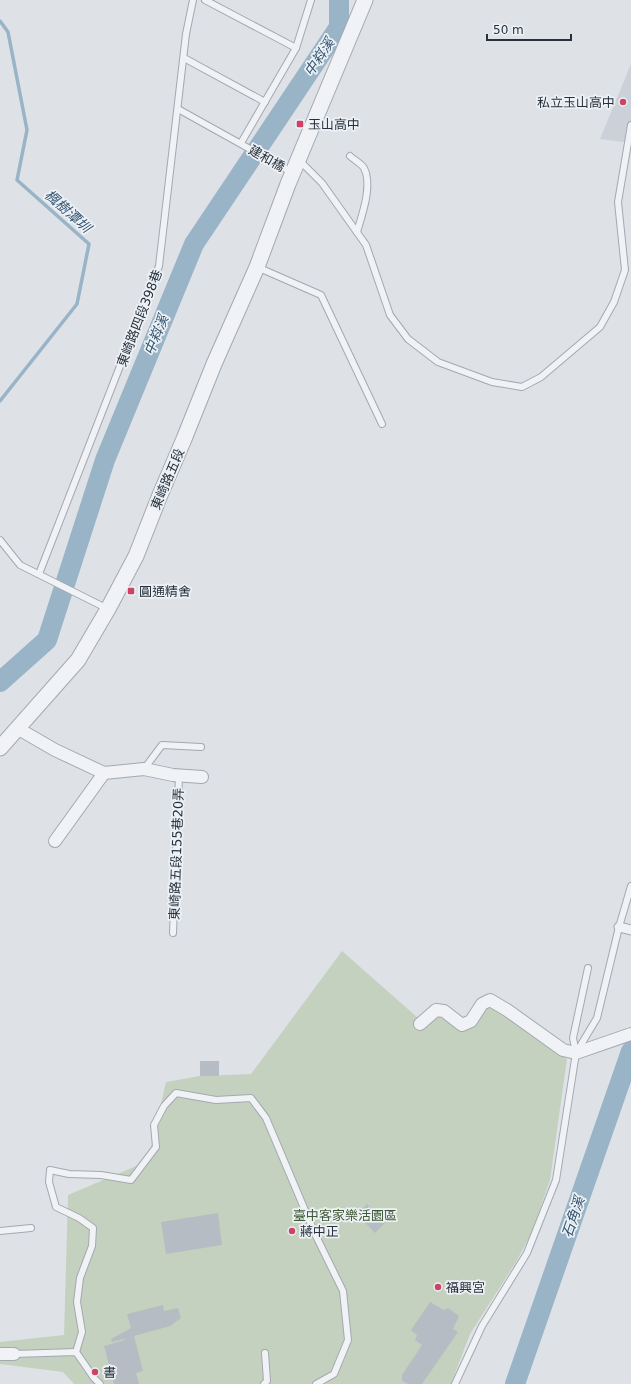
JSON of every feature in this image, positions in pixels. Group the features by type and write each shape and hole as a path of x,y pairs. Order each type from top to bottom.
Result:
{"street":[{"name":"東崎路五段","path":"0,748 78,660 108,609 136,556 214,364 257,267 293,172 365,0"},
{"path":"17,728 55,750 104,772 144,769 202,777"},
{"path":"55,842 104,772"},
{"path":"619,927 631,930"},
{"path":"420,1024 436,1010 444,1011 462,1025 470,1020 482,1004 490,1000 507,1010 563,1050 576,1053 631,1034"},
{"path":"0,1354 14,1354"}],"lane":[{"name":"東崎路四段398巷","path":"39,574 159,266 192,0"},
{"path":"205,0 296,48"},
{"path":"241,143 296,48 311,0"},
{"path":"184,58 265,102"},
{"name":"建和橋","path":"178,108 293,172 322,183 366,245 390,315 408,339 438,362 492,382 522,387 541,377 600,327 614,302 625,270 618,202 631,123"},
{"path":"350,156 363,167 367,176 366,199 357,232"},
{"path":"257,267 321,295 382,424"},
{"path":"0,540 20,565 108,609"},
{"path":"144,769 162,745 201,747"},
{"name":"東崎路五段155巷20弄","path":"172,933 179,775"},
{"path":"576,1053 597,1018 619,927 631,886"},
{"path":"455,1384 482,1326 527,1253 556,1180 576,1053 573,1038 588,968"},
{"path":"76,1352 82,1332 77,1302 80,1278 92,1246 93,1228 79,1218 56,1207 49,1182 50,1170 69,1174 86,1176 101,1175 131,1180 156,1147 154,1125 164,1106 176,1093 216,1100 251,1098 266,1118 315,1234 343,1291 348,1340 334,1374 316,1384"},
{"path":"0,1231 31,1228"},
{"path":"14,1354 76,1352"},
{"path":"76,1352 100,1384"},
{"path":"264,1384 267,1381 265,1353"}],"shaded area":[{"name":"私立玉山高中","path":"631,64 631,143 600,139"}],"green space":[{"name":"臺中客家樂活園區","path":"342,951 426,1025 441,1013 463,1029 491,1001 567,1059 550,1180 532,1232 516,1262 470,1334 451,1384 74,1384 63,1372 0,1364 0,1342 64,1335 68,1195 148,1161 166,1082 200,1076 251,1074"}],"building":[{"path":"200,1061 219,1061 219,1076 200,1076"},
{"path":"367,1204 385,1223 375,1233 357,1214"},
{"path":"218,1213 222,1245 166,1254 161,1222"},
{"path":"430,1302 444,1310 448,1308 459,1316 453,1329 458,1332 422,1384 408,1384 402,1381 402,1375 422,1345 415,1340 417,1335 411,1330"},
{"path":"163,1305 164,1311 178,1308 181,1318 170,1326 134,1336 143,1371 136,1373 139,1384 114,1384 104,1346 125,1340 112,1342 111,1339 131,1328 127,1314"}],"waterway":[{"name":"中嵙溪","path":"0,682 47,640 105,460 194,244 339,27 339,0"},
{"name":"楓樹潭圳","path":"0,21 8,32 27,130 17,180 89,244 77,304 0,401"},
{"name":"石角溪","path":"515,1384 631,1051"}],"place":[{"name":"私立玉山高中","path":"623,102"},
{"name":"玉山高中","path":"300,124"},
{"name":"圓通精舍","path":"131,591"},
{"name":"蔣中正","path":"292,1231"},
{"name":"福興宮","path":"438,1287"},
{"name":"書","path":"95,1372"}]}
